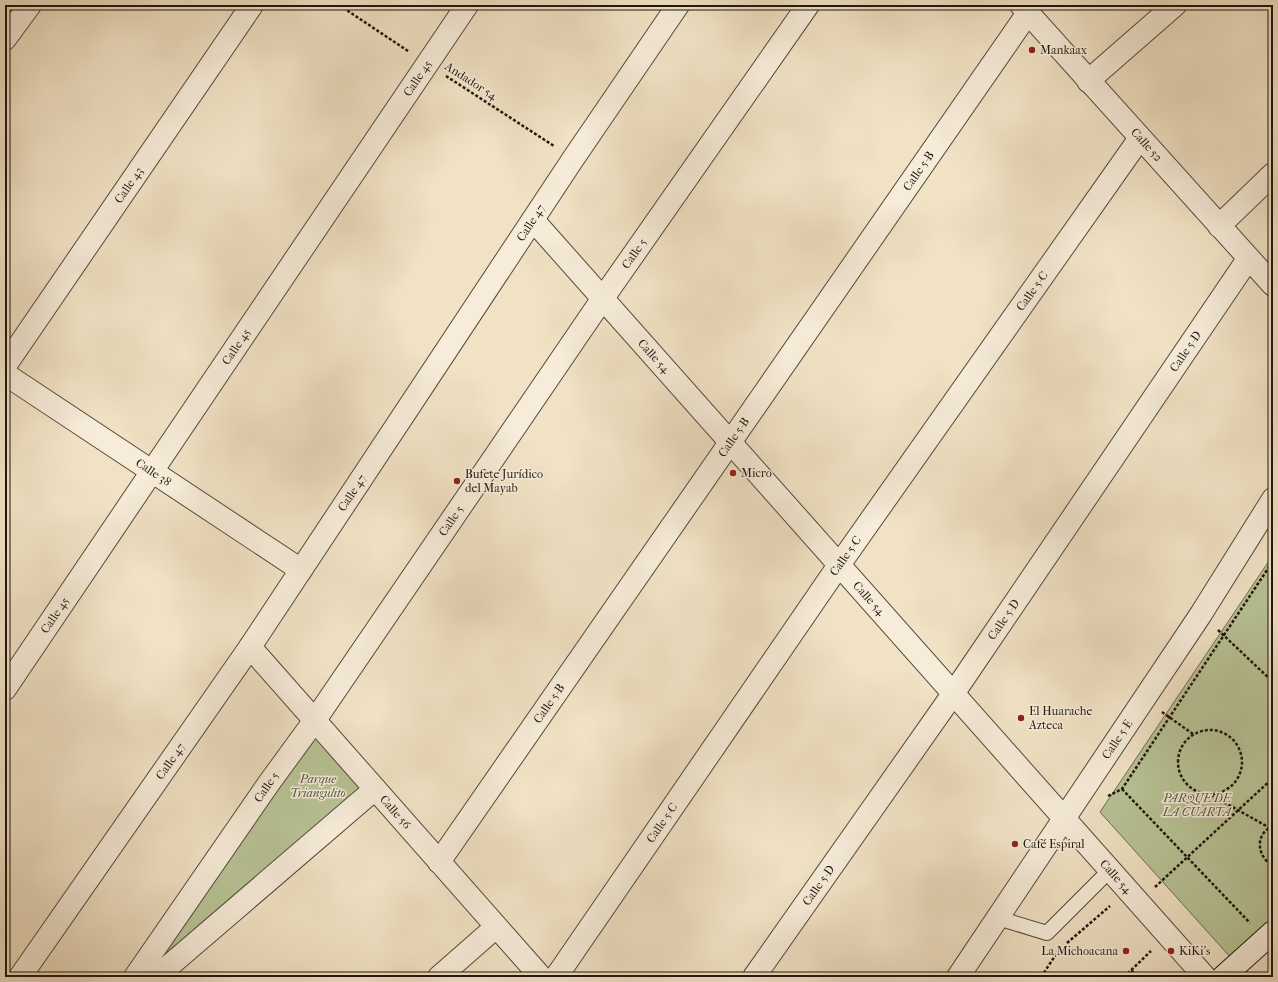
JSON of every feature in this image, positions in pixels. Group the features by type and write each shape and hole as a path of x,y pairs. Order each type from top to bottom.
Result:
{"street":[{"path":"5,39 30,5"},
{"name":"Calle 43","path":"5,366 252,5"},
{"name":"Calle 45","path":"5,689 467,5"},
{"name":"Calle 47","path":"20,977 250,647 573,159 678,5"},
{"name":"Calle 5","path":"135,977 269,783 315,720 604,298 808,5"},
{"path":"1088,81 1175,5"},
{"name":"Calle 52","path":"1024,9 1273,285"},
{"name":"Calle 5-B","path":"439,862 729,442 1024,9"},
{"name":"Calle 5-C","path":"556,977 839,565 1140,138"},
{"path":"1219,226 1273,174"},
{"name":"Calle 54","path":"533,220 604,298 729,442 1205,977"},
{"name":"Calle 5-D","path":"754,977 953,694 1248,259"},
{"name":"Calle 38","path":"5,374 301,570"},
{"name":"Calle 5-E","path":"958,977 1201,614 1273,499"},
{"name":"Calle 56","path":"250,647 541,977"},
{"path":"156,977 375,789"},
{"path":"439,977 496,927"},
{"path":"1223,977 1273,932"}],"lane":[{"path":"998,918 1047,933 1110,870"}],"path":[{"name":"Andador 54","path":"339,5 573,159"},
{"path":"1252,924 1122,789 1273,561"},
{"path":"1201,614 1273,682"},
{"path":"1144,699 1193,734"},
{"path":"1211,795 1221,793 1231,788 1240,774 1243,758 1239,747 1233,738 1224,732 1213,729 1203,730 1193,734 1185,741 1180,750 1178,760 1179,771 1183,780 1190,788 1200,793 1211,795 1271,827 1261,838 1260,845 1264,859 1273,866"},
{"path":"1138,902 1273,778"},
{"path":"1059,950 1116,901"},
{"path":"1268,910 1273,905"},
{"path":"1124,977 1155,948"},
{"path":"1130,971 1145,977"}],"green space":[{"name":"PARQUE DE LA CUARTA","path":"1273,555 1273,922 1231,958 1100,812"},
{"name":"Parque Triangulito","path":"315,733 364,788 148,972"}],"place":[{"name":"Mankaax","path":"1032,50"},
{"name":"Micro","path":"733,473"},
{"name":"Bufete Jurídico del Mayab","path":"457,481"},
{"name":"El Huarache Azteca","path":"1021,718"},
{"name":"Café Espiral","path":"1015,844"},
{"name":"La Michoacana","path":"1126,951"},
{"name":"KiKi's","path":"1171,951"}]}
